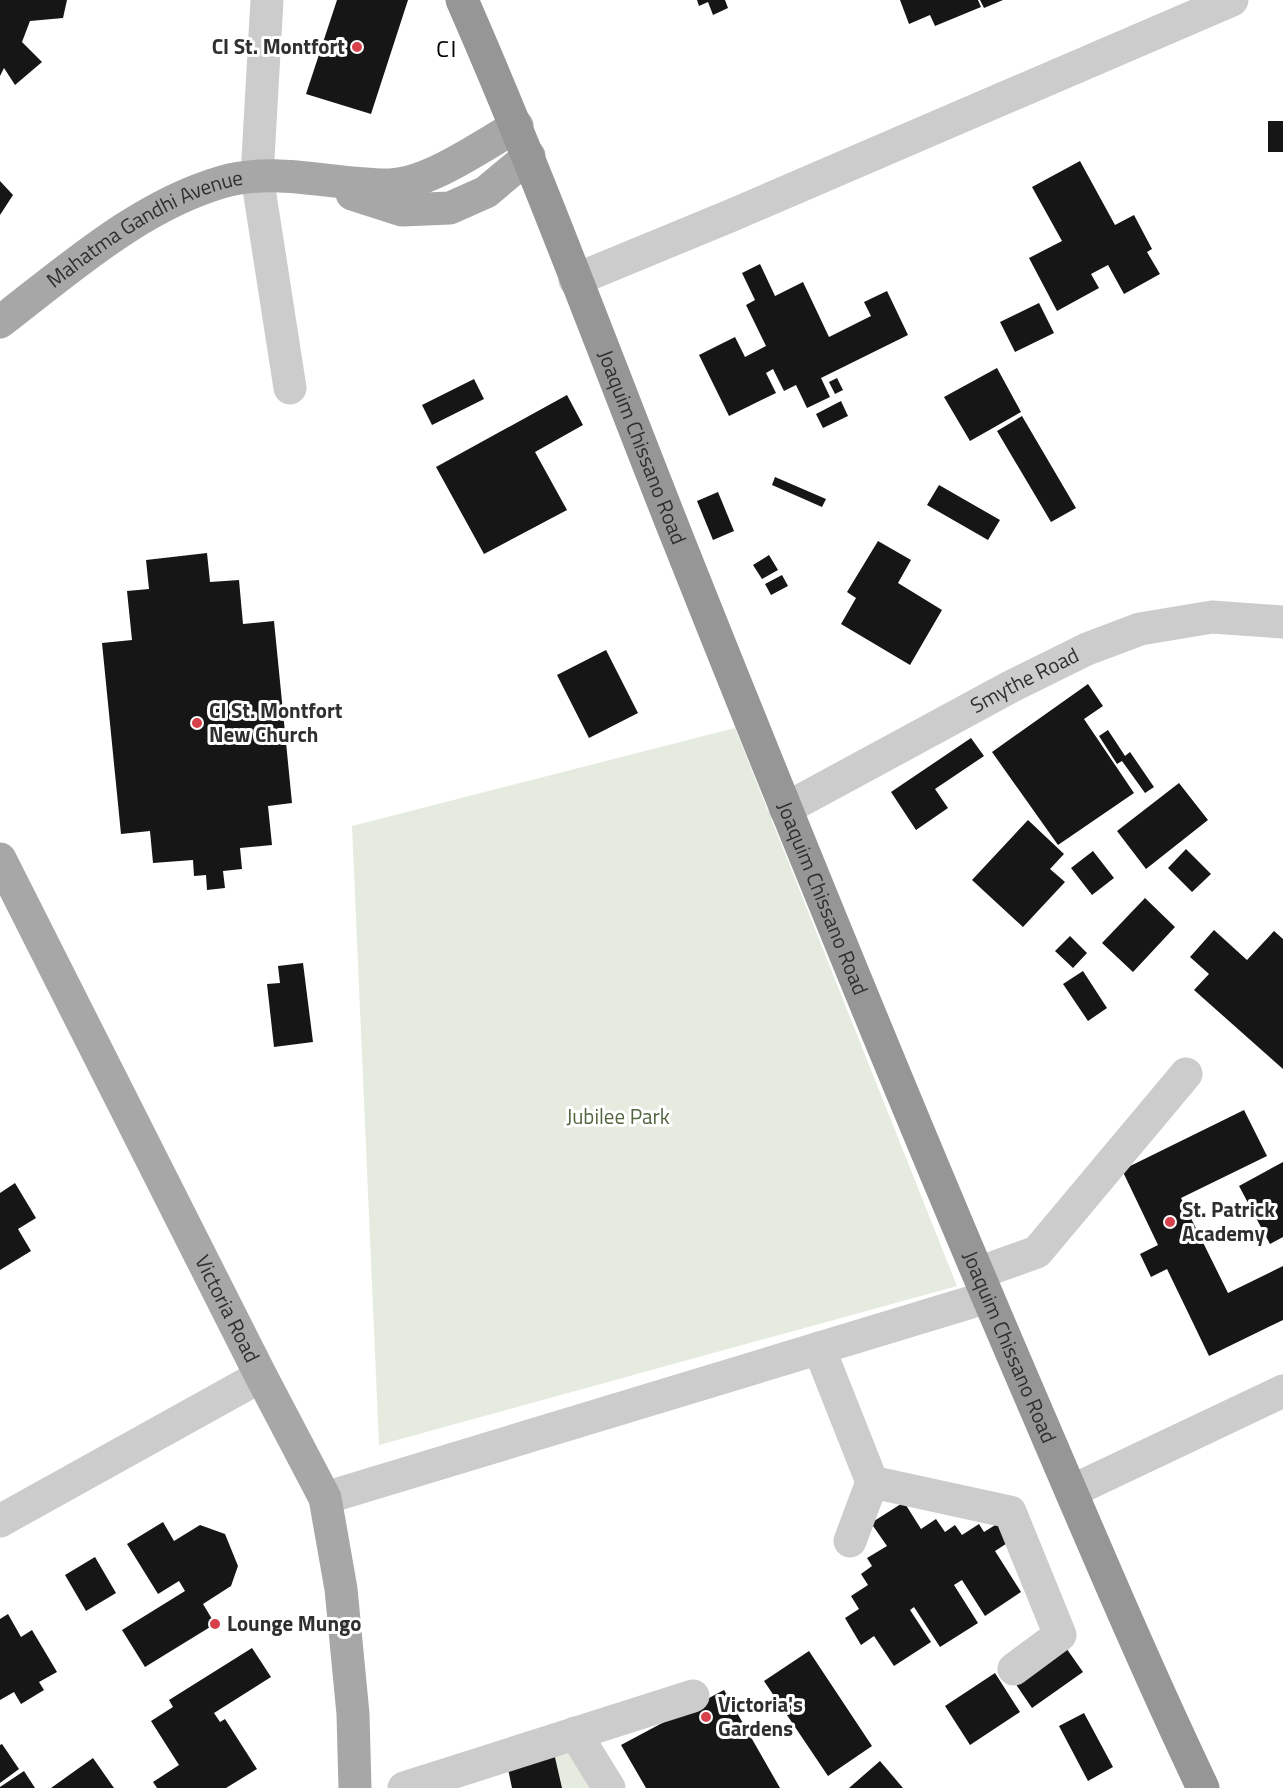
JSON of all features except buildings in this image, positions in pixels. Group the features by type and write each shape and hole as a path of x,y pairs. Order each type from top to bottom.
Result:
{"highway":[{"name":"Joaquim Chissano Road","path":"462,0 523,141 575,280 785,809 983,1285 1163,1705 1203,1788"}],"main road":[{"name":"Mahatma Gandhi Avenue","path":"0,322 113,237 177,200 223,182 257,176 305,179 402,210 450,208 486,192 523,141"},
{"name":"Victoria Road","path":"0,859 325,1498 341,1589 353,1714 355,1788"}],"street":[{"path":"267,0 257,176 290,388"},
{"path":"575,280 730,216 1232,0"},
{"name":"Smythe Road","path":"785,809 1012,686 1087,649 1130,633 1212,617 1283,622"},
{"path":"325,1498 819,1348 983,1285 1037,1252 1186,1074"},
{"path":"819,1348 872,1482 850,1541"},
{"path":"0,1521 261,1376"},
{"path":"1071,1491 1283,1391"},
{"path":"872,1482 1010,1512 1060,1635 1014,1669"},
{"path":"404,1788 693,1696"},
{"path":"575,1733 609,1788"}],"green space":[{"name":"Jubilee Park","path":"735,728 957,1286 379,1445 352,826"},
{"path":"551,1741 592,1753 613,1788 562,1788"}],"place":[{"name":"CI St. Montfort","path":"357,47"},
{"name":"CI St. Montfort New Church","path":"197,723"},
{"name":"St. Patrick Academy","path":"1170,1222"},
{"name":"Lounge Mungo","path":"215,1624"},
{"name":"Victoria's Gardens","path":"706,1717"}],"district":[{"name":"CI","path":"447,49"}]}
